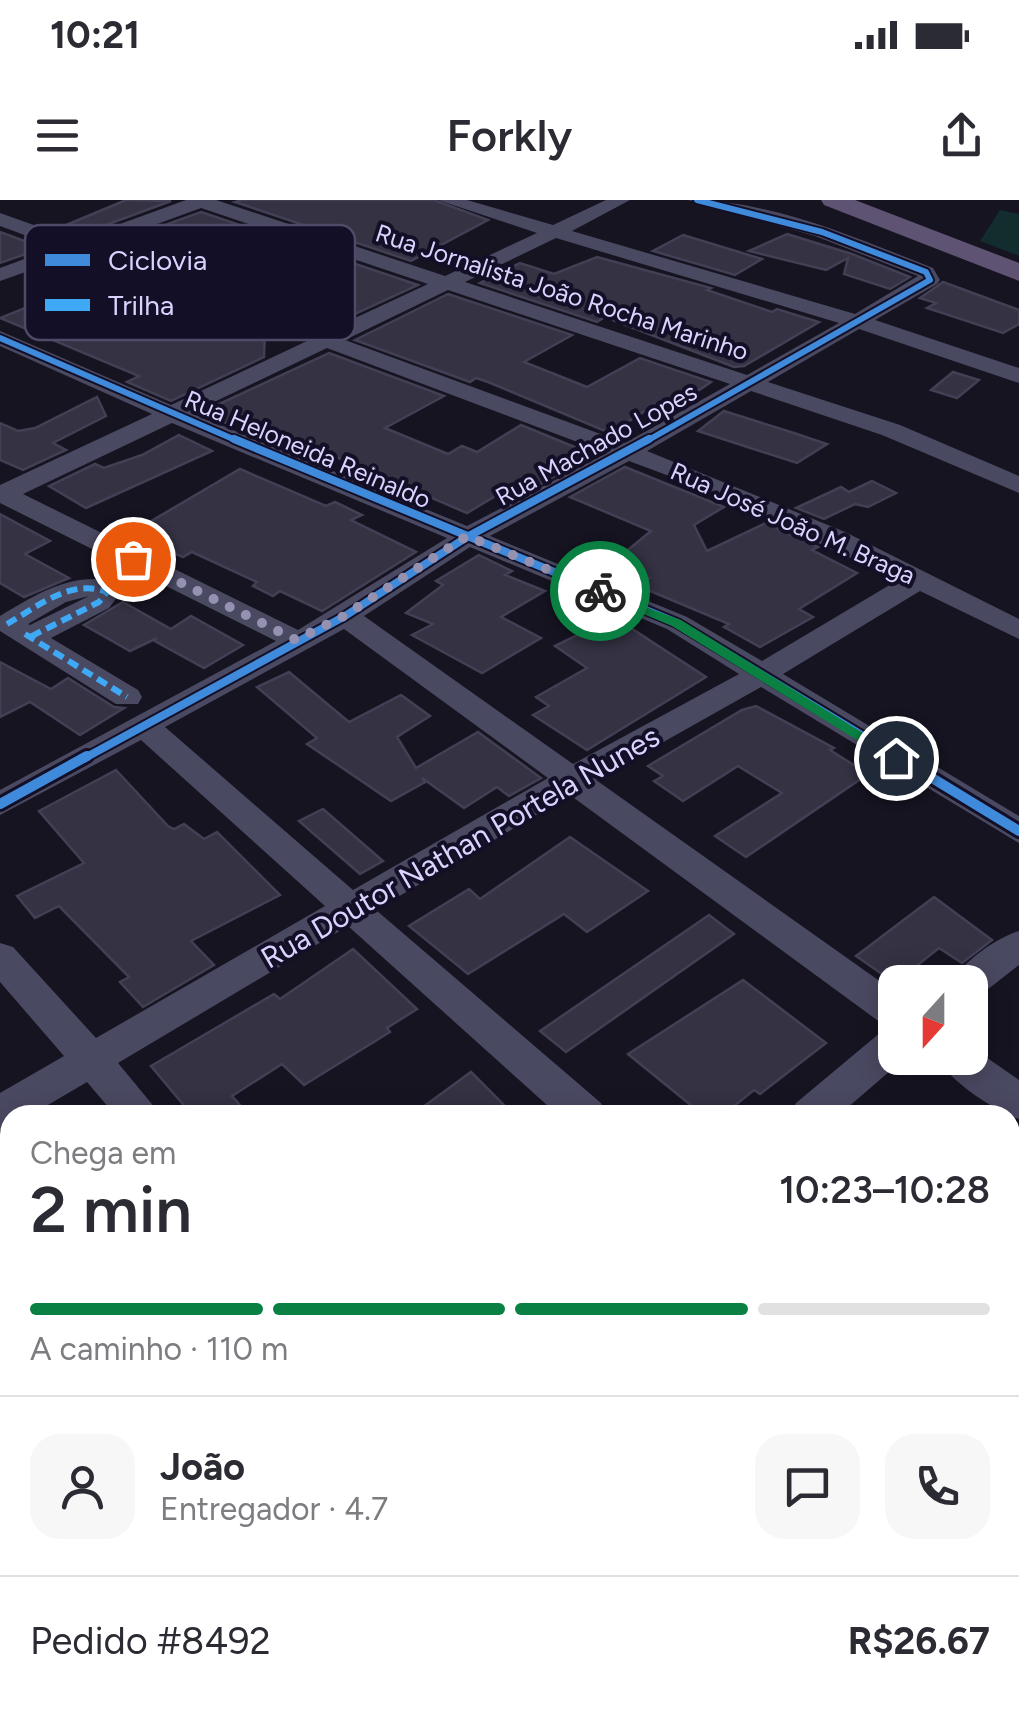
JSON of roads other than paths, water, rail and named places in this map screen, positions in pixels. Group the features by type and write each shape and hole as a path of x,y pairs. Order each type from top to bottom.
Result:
{"main road":[{"path":"833,200 1019,273"},
{"path":"854,200 1019,264"}],"street":[{"path":"135,225 200,200"},
{"name":"Rua Jornalista João Rocha Marinho","path":"200,200 275,225"},
{"path":"447,200 859,322 1019,376"},
{"path":"355,326 452,284 620,200"},
{"name":"Rua Machado Lopes","path":"0,804 135,712 344,616 467,536 629,451 930,280 926,272 822,232 698,200"},
{"name":"Rua José João M. Braga","path":"0,219 25,229"},
{"name":"Rua Jornalista João Rocha Marinho","path":"355,252 891,430 1019,485"},
{"path":"0,275 25,266"},
{"name":"Rua Heloneida Reinaldo","path":"0,338 172,414 677,623 1019,830"},
{"path":"1,494 323,340"},
{"name":"Rua José João M. Braga","path":"328,340 770,507 1019,630"},
{"path":"1,494 296,640"},
{"name":"Rua Doutor Nathan Portela Nunes","path":"14,1105 354,910 570,780 764,674 920,579"},
{"path":"344,616 878,1000"},
{"path":"11,630 135,712 575,1105"},
{"path":"988,969 1019,945"},
{"path":"0,957 131,1105"},
{"path":"823,1105 878,1058"},
{"path":"982,1075 1019,1102"}]}
